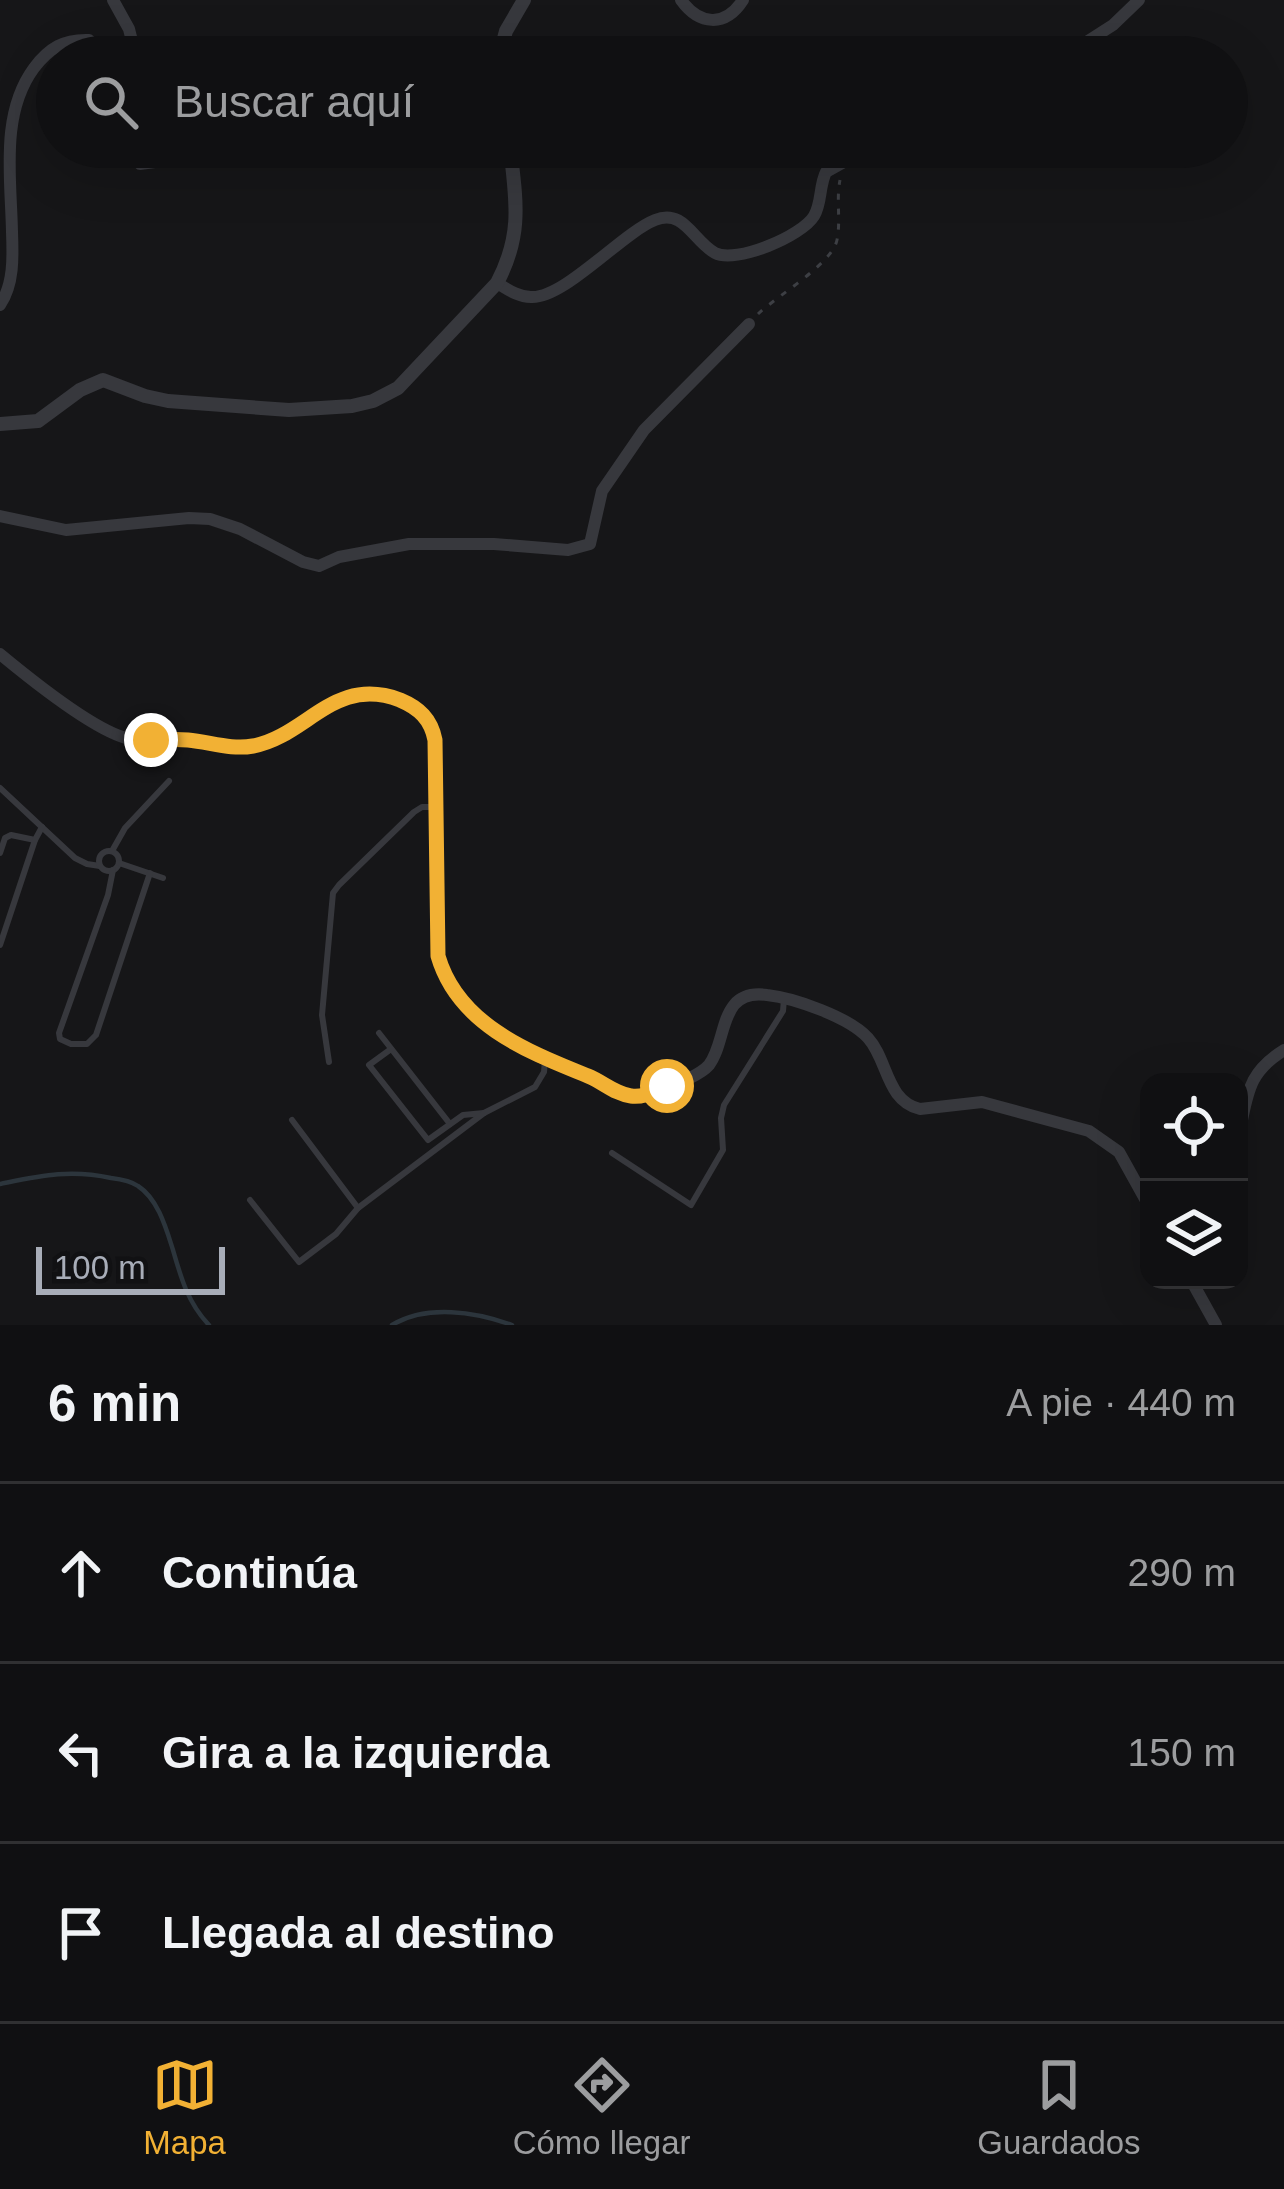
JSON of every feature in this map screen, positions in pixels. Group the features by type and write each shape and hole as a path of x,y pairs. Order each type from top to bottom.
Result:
{"street":[{"path":"112,0 131,36"},
{"path":"505,36 524,0"},
{"path":"681,0 696,17 711,20 737,10 743,0"},
{"path":"1096,36 1139,0"},
{"path":"0,305 10,279 6,260 9,136 22,83 36,66"},
{"path":"0,424 38,421 80,390 103,380 168,401 289,410 373,401 398,388 497,283 513,247 517,218 511,168"},
{"path":"497,283 520,295 542,296 650,221 669,216 683,222 714,253 730,256 756,250 812,219 826,172 833,168"},
{"path":"0,516 66,530 210,519 319,566 339,557 409,544 580,548 590,544 602,491 644,430 748,323"},
{"path":"0,654 81,714 118,736 139,740 255,746 360,694 389,697 417,709 432,728 436,754 441,968 483,1022 544,1060 594,1078 618,1093 638,1096 707,1067 729,1010 746,996 784,999 832,1015 860,1031 877,1052 897,1095 911,1107 982,1102 1089,1131 1119,1153 1140,1190"},
{"path":"1248,1091 1257,1070 1284,1050"},
{"path":"1196,1289 1216,1325"}],"lane":[{"path":"100,866 101,854 112,851 125,828 169,782"},
{"path":"0,788 81,861 106,871 116,866 163,878"},
{"path":"328,1062 322,1015 333,893 414,812 434,807"},
{"path":"0,945 42,827"},
{"path":"0,853 11,835 35,840"},
{"path":"112,851 118,856 108,896 59,1033 71,1044 87,1044 96,1035 150,873"},
{"path":"612,1154 691,1205 723,1150 724,1106 783,1011 784,999"},
{"path":"379,1033 450,1124"},
{"path":"391,1049 369,1065 428,1140 470,1112 484,1113"},
{"path":"250,1200 299,1262 336,1234 358,1208 484,1113 535,1087 544,1072 544,1060"},
{"path":"292,1120 358,1208"}],"path":[{"path":"748,323 836,247 839,184 845,168"}],"waterway":[{"path":"0,1184 82,1174 138,1186 160,1215 186,1290 209,1325"},
{"path":"392,1325 436,1312 512,1325"}],"route":[{"path":"151,740 255,746 327,706 360,694 389,697 417,709 427,718 435,740 438,956 453,988 483,1022 544,1060 628,1096 667,1086"}]}
